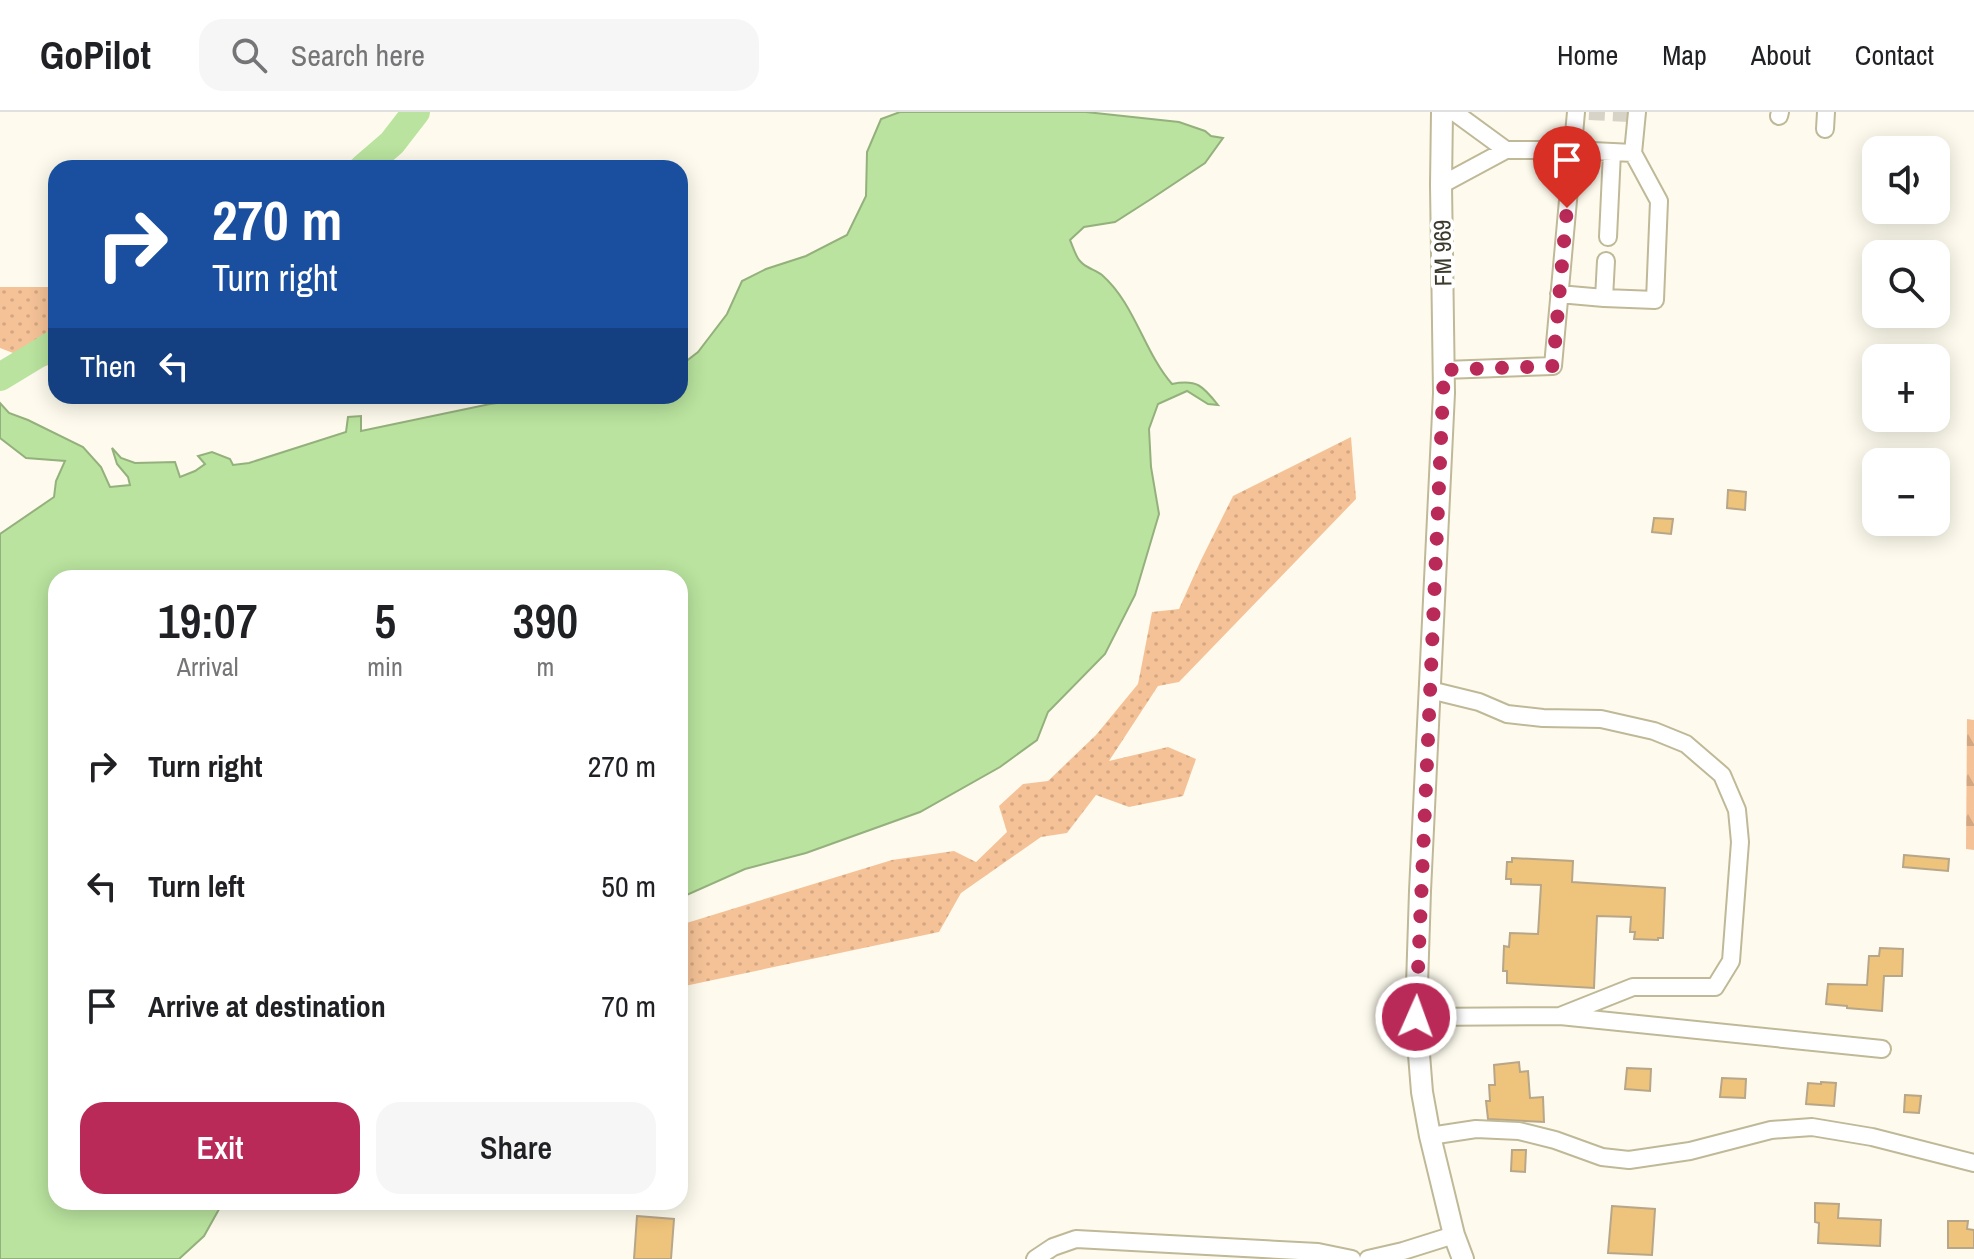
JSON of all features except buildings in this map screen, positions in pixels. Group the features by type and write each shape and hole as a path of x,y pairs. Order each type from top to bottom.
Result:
{"main road":[{"name":"FM 969","path":"1442,112 1444,393 1416,1017 1422,1092 1430,1136 1454,1235 1463,1259"}],"lane":[{"path":"1454,112 1506,150"},
{"path":"1444,370 1553,366 1576,112"},
{"path":"1559,294 1655,300 1659,201 1633,153 1635,113"},
{"path":"1441,185 1506,150 1633,153"},
{"path":"1608,237 1612,152"},
{"path":"1604,298 1606,261"},
{"path":"1430,690 1479,702 1507,714 1601,719 1654,731 1686,744 1722,775 1737,810 1740,842 1731,961 1715,987 1633,987 1560,1016"},
{"path":"1416,1017 1560,1016 1882,1049"},
{"path":"1430,1136 1476,1129 1519,1131 1602,1157 1629,1160 1690,1151 1771,1130 1812,1127 1872,1137 1974,1163"},
{"path":"1368,1259 1454,1235"},
{"path":"1035,1259 1053,1247 1076,1239 1318,1252 1352,1259"}],"green space":[{"path":"0,287 48,287 48,365 32,370 13,353 0,348"},
{"path":"1351,437 1356,499 1179,682 1158,686 1109,761 1168,747 1196,759 1183,796 1129,807 1096,795 1067,833 1041,837 961,893 939,932 688,985 688,923 892,860 954,851 976,862 1007,832 999,806 1023,784 1048,781 1096,735 1138,684 1152,612 1179,609 1233,496"},
{"path":"1967,719 1974,720 1974,850 1966,849"}],"shaded area":[{"path":"900,112 1086,112 1179,122 1223,138 1205,163 1151,199 1115,222 1084,227 1070,240 1079,260 1102,275 1123,300 1154,358 1172,384 1194,383 1218,405 1208,404 1187,391 1158,404 1149,429 1151,467 1159,514 1135,595 1105,654 1048,712 1037,740 1000,767 920,812 806,853 745,869 688,894 688,570 48,570 48,1210 219,1210 204,1236 179,1259 0,1259 0,534 54,497 56,481 65,461 26,458 0,438 0,403 9,413 83,447 101,467 110,487 130,485 128,477 117,464 112,448 121,458 135,463 175,462 180,477 205,464 198,456 212,452 230,459 233,465 249,463 346,432 348,417 361,416 361,431 490,404 688,404 688,360 698,352 727,314 742,281 766,269 806,256 847,235 866,196 867,152 881,119"}],"waterway":[{"path":"372,160 392,143 416,112"},
{"path":"0,377 48,348"}],"tunnel":[{"path":"1589,112 1631,114"}],"route":[{"path":"1416,1017 1444,370 1553,366 1567,208"}]}
